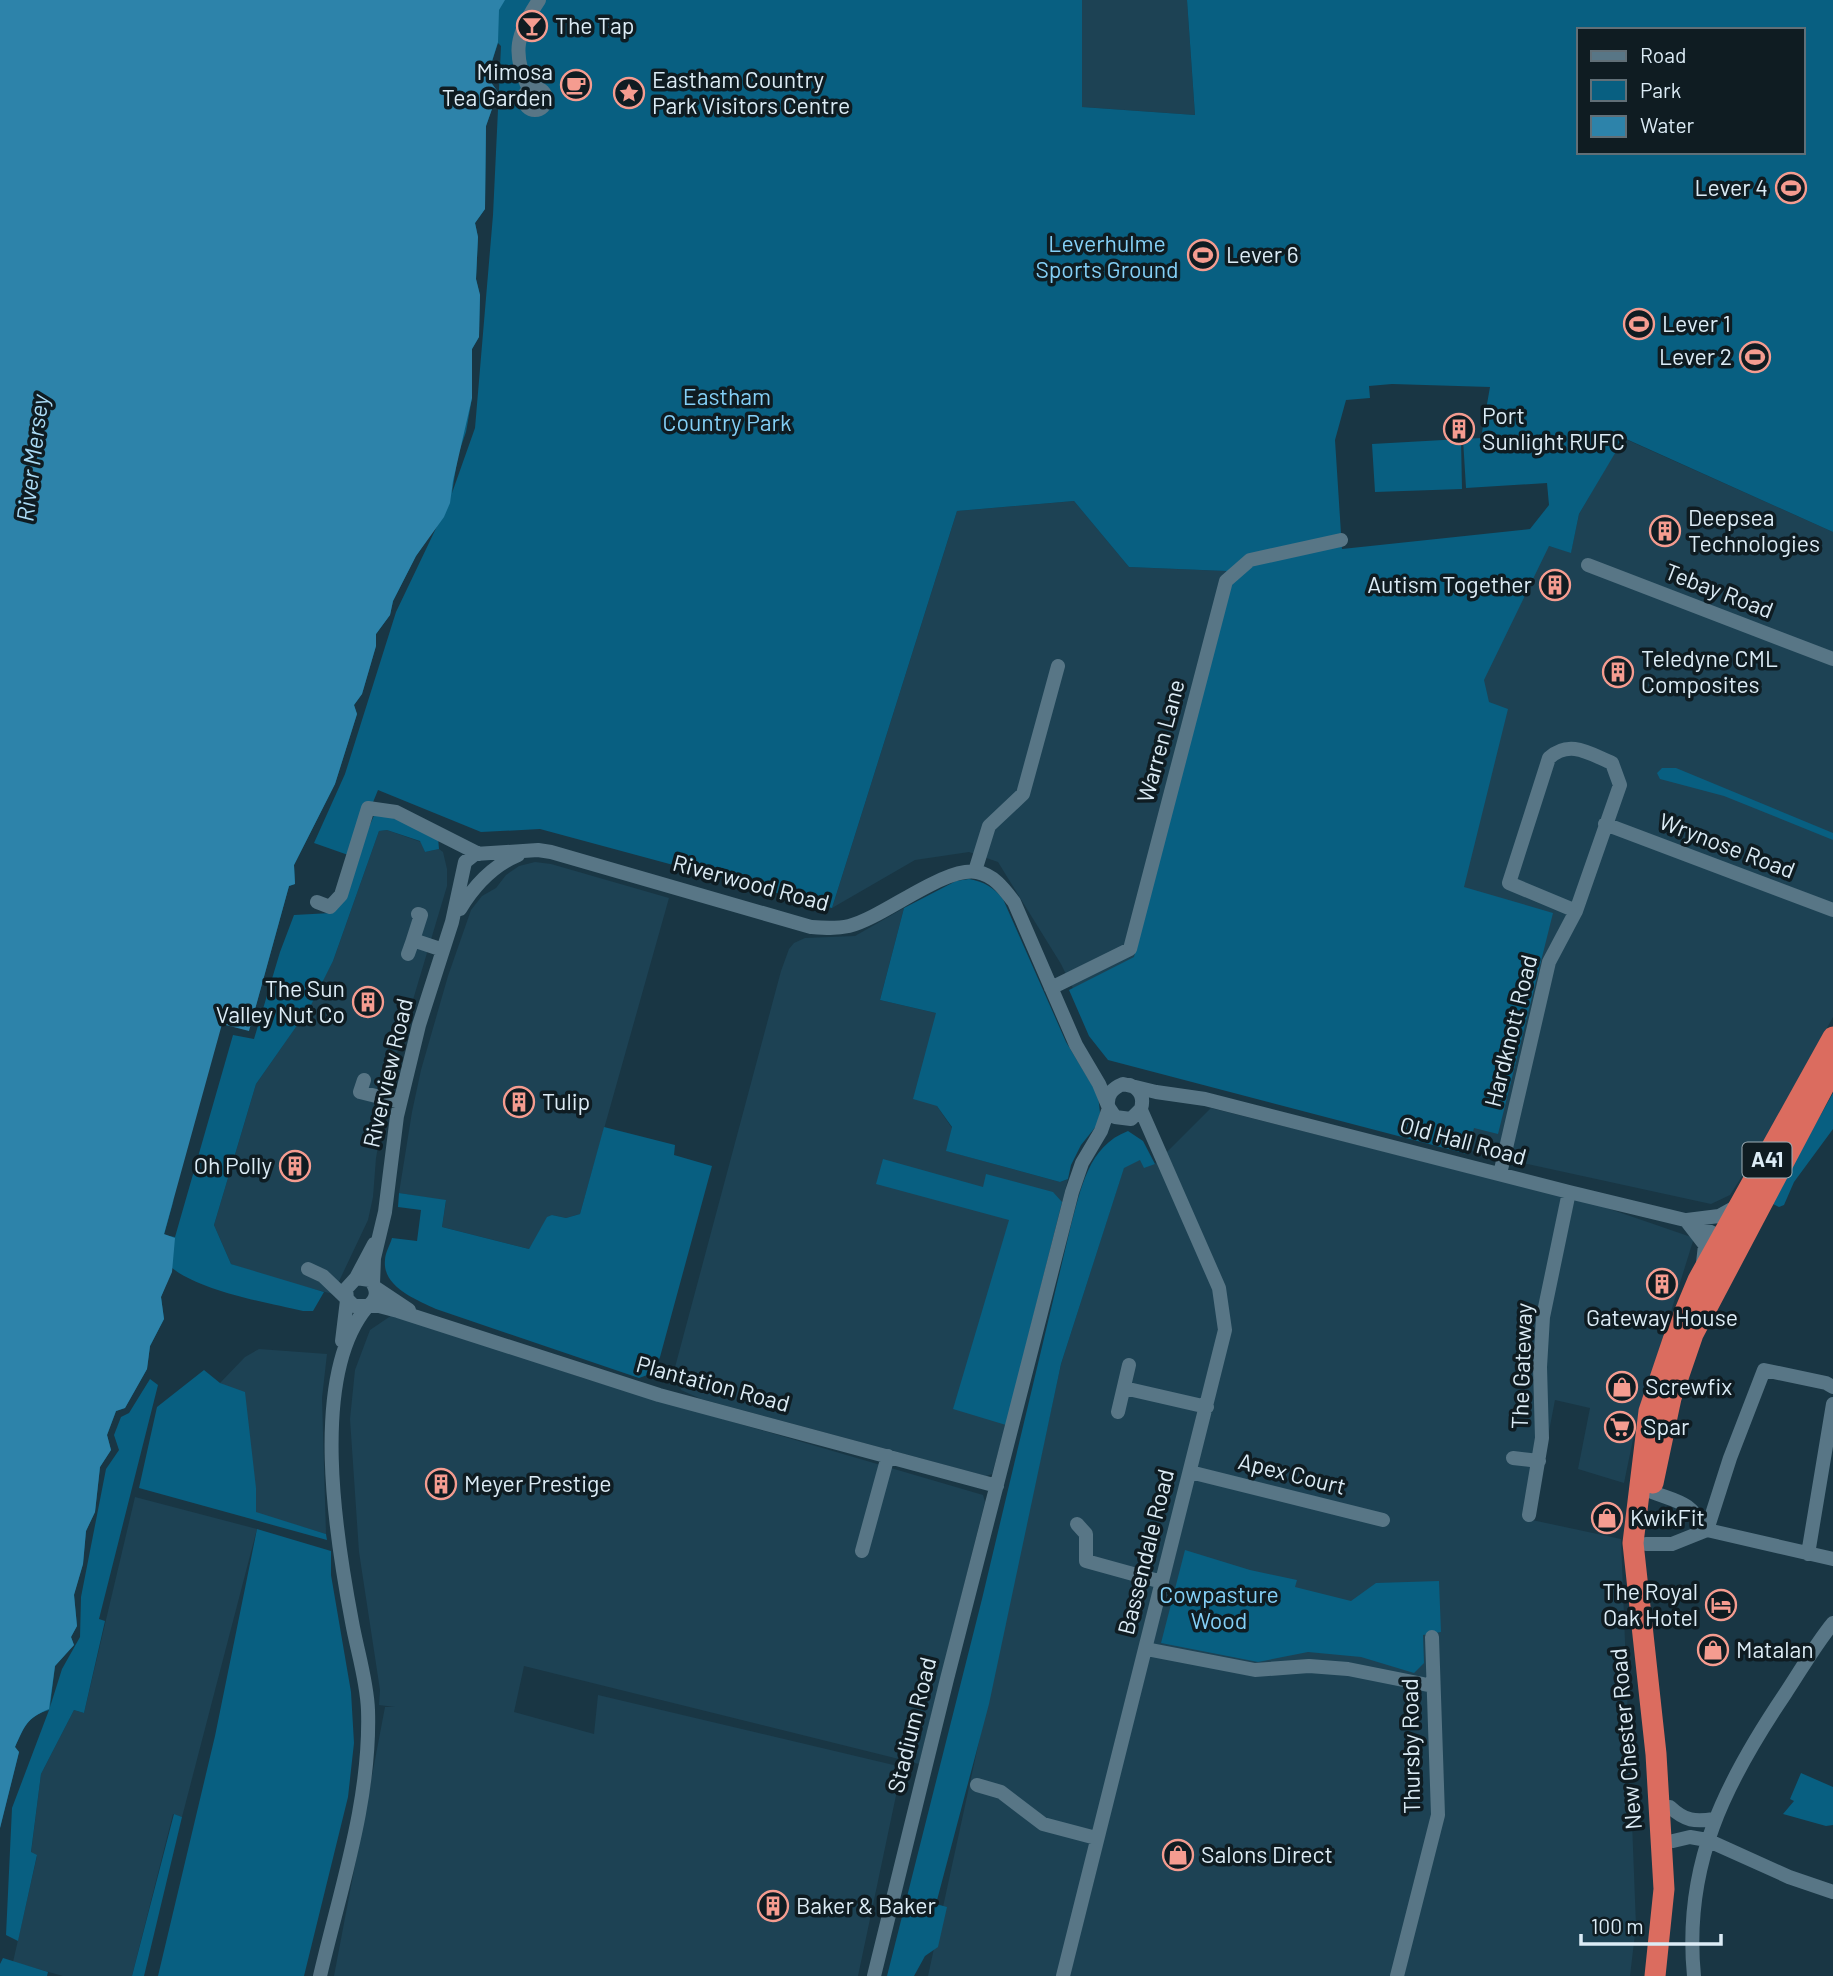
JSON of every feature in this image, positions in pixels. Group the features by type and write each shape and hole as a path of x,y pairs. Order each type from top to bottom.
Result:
{"highway":[{"name":"New Chester Road","path":"1666,1976 1674,1910 1673,1841 1668,1756 1646,1544 1652,1492 1666,1417 1679,1371 1729,1244 1742,1203 1833,1037"},
{"name":"New Chester Road","path":"1655,1976 1664,1889 1656,1754 1633,1543 1649,1411 1673,1340 1698,1280 1729,1244 1833,1068"}],"street":[{"path":"529,89 520,72 518,43 528,16 539,0"},
{"name":"Warren Lane","path":"1051,988 1130,949 1226,581 1250,560 1341,540"},
{"name":"Tebay Road","path":"1588,565 1833,659"},
{"path":"1058,666 1023,794 989,826 975,871 999,883 1014,902 1076,1045 1099,1084 1109,1108 1115,1116 1126,1120"},
{"name":"Hardknott Road","path":"1500,1174 1549,962 1576,911 1620,785 1612,763 1576,748 1558,750 1549,758 1509,883 1576,911"},
{"path":"317,902 330,907 341,895 368,808 396,813 479,854 489,862 486,876"},
{"name":"Wrynose Road","path":"1605,824 1833,910"},
{"path":"438,833 472,879 486,876 503,862 531,850"},
{"name":"Riverwood Road","path":"479,854 531,850 551,852 811,927 831,929 864,921 944,878 975,871"},
{"path":"464,866 470,855 479,854"},
{"name":"Riverview Road","path":"374,1286 374,1258 385,1212 401,1102 419,1025 452,922 464,866"},
{"name":"Riverview Road","path":"452,922 470,892 486,876"},
{"path":"418,914 421,915 411,947 443,950"},
{"path":"1087,1063 1102,1074 1136,1088 1142,1097 1141,1109 1135,1117 1126,1120 1092,1148"},
{"path":"364,1080 360,1092 401,1102"},
{"path":"997,1486 1072,1192 1082,1163 1104,1124 1109,1108 1109,1095 1123,1084 1130,1085"},
{"name":"Old Hall Road","path":"1130,1085 1223,1102 1685,1220 1729,1244"},
{"name":"Old Hall Road","path":"1141,1109 1166,1100 1190,1097"},
{"name":"Bassendale Road","path":"1063,1976 1207,1407 1224,1330 1219,1288 1141,1109"},
{"name":"Bassendale Road","path":"1126,1120 1156,1146"},
{"name":"The Gateway","path":"1529,1515 1543,1420 1540,1367 1543,1317 1569,1192"},
{"path":"1685,1220 1719,1216 1742,1203"},
{"path":"1685,1220 1705,1245 1705,1256 1698,1280"},
{"name":"Riverview Road","path":"356,1278 379,1237"},
{"path":"341,1356 355,1323 375,1298 374,1286 366,1278 313,1271 335,1286 354,1306 368,1306"},
{"path":"320,1976 356,1827 366,1768 368,1708 340,1545 332,1454 332,1410 341,1356 346,1289 356,1278"},
{"name":"Plantation Road","path":"374,1286 419,1317"},
{"name":"Plantation Road","path":"368,1306 384,1307 419,1317 659,1395 997,1486"},
{"path":"1118,1412 1129,1365"},
{"path":"1701,1532 1764,1370 1826,1383 1833,1387"},
{"path":"1124,1388 1207,1407"},
{"path":"1808,1554 1833,1404"},
{"path":"862,1550 888,1456"},
{"name":"The Gateway","path":"1513,1458 1539,1461"},
{"name":"Apex Court","path":"1190,1472 1383,1520"},
{"name":"Stadium Road","path":"874,1976 997,1486"},
{"path":"1652,1492 1687,1505 1695,1511 1701,1532"},
{"path":"1077,1524 1086,1534 1086,1561 1162,1582"},
{"path":"1646,1544 1672,1544 1701,1532 1833,1559"},
{"path":"1694,1976 1693,1915 1707,1840 1714,1818 1730,1783 1763,1727 1833,1623"},
{"name":"Thursby Road","path":"1397,1976 1438,1815 1432,1637"},
{"path":"1146,1649 1255,1670 1309,1666 1348,1669 1433,1686"},
{"path":"977,1785 1001,1792 1043,1824 1096,1838"},
{"path":"1671,1807 1682,1818 1690,1821 1714,1818"},
{"path":"1673,1841 1690,1838 1707,1840 1789,1877 1833,1892"}],"shaded area":[{"path":"1082,0 1187,0 1195,115 1082,107"},
{"path":"1623,438 1833,532 1833,1017 1765,1140 1730,1195 1711,1204 1486,1155 1104,1052 1061,964 998,862 969,852 915,860 832,908 957,511 1074,501 1129,567 1226,571 1258,614 1549,546 1571,552 1579,514"},
{"path":"387,830 421,842 425,852 439,849 443,852 447,886 392,1070 368,1220 333,1294 231,1264 214,1225 256,1084 309,1008 333,961 379,831"},
{"path":"535,862 551,864 669,898 580,1214 566,1218 552,1215 529,1249 442,1227 446,1201 399,1193 421,1070 448,976 471,910 482,896 496,888 506,875 519,866"},
{"path":"904,908 880,1000 936,1013 937,1106 952,1128 947,1151 1060,1182 1068,1179 1006,1425 992,1474 986,1476 701,1399 681,1390 674,1371 789,949 794,943 805,938 855,936"},
{"path":"1211,1108 1601,1206 1694,1238 1637,1420 1624,1483 1578,1469 1590,1408 1555,1400 1532,1520 1621,1539 1636,1925 1630,1976 928,1976 1061,1364 1124,1167 1141,1159 1155,1164"},
{"path":"395,1313 583,1378 983,1495 985,1502 919,1764 524,1666 514,1712 594,1734 598,1695 902,1767 858,1976 334,1976 385,1707 395,1707 379,1705 380,1690 359,1552 350,1419 355,1370 370,1330"},
{"path":"259,1349 327,1354 322,1398 326,1534 256,1513 220,1383 245,1357"},
{"path":"135,1497 257,1529 182,1817 173,1814 132,1976 63,1976 13,1962 37,1856 31,1853 41,1774 74,1710 84,1713"}],"green space":[{"path":"482,0 1082,0 1082,107 1195,115 1187,0 1833,0 1833,532 1624,438 1579,514 1571,553 1549,546 1484,680 1489,702 1508,709 1464,887 1553,913 1498,1134 1474,1128 1467,1154 1108,1060 1089,1036 1069,990 1134,957 1230,577 1226,571 1129,567 1074,501 957,511 832,908 540,829 481,832 378,790 351,856 314,843 345,774 396,612 439,522 416,556 393,601 390,615 376,634 376,646 362,694 354,705 357,714 335,784 294,865 295,884 289,886 249,1031","holes":["498,43 501,46 493,215 475,428 452,493 472,398 472,349 479,337 480,295 476,279 478,237 475,223 485,209 486,126 498,92 487,77","1392,384 1490,387 1481,438 1463,439 1466,488 1547,483 1549,505 1530,529 1342,549 1335,440 1346,400 1370,398 1369,386"]},
{"path":"1461,439 1462,489 1375,492 1372,444"},
{"path":"1662,768 1676,768 1833,833 1833,840 1724,796 1660,779 1657,773"},
{"path":"376,811 438,837 439,849 425,852 420,841 387,830 379,831 333,961 310,1007 256,1084 214,1225 231,1264 324,1292 313,1311 303,1311 217,1290 172,1268 161,1297 164,1319 150,1346 147,1369 125,1408 116,1411 107,1435 111,1450 100,1467 95,1512 86,1531 83,1564 74,1594 77,1626 71,1637 74,1645 55,1666 50,1707 62,1669 80,1637 81,1597 106,1469 119,1450 114,1435 121,1417 129,1413 150,1379 158,1385 99,1619 105,1621 84,1713 74,1710 41,1774 31,1852 37,1855 18,1941 6,1935 12,1808 49,1710 28,1723 15,1747 19,1752 0,1828 0,1630 174,1199 164,1235 175,1237 233,1035 254,1039 294,915 331,913"},
{"path":"969,879 988,886 1003,899 1066,1042 1098,1095 1100,1113 1097,1125 1081,1145 1071,1165 1068,1179 1060,1182 946,1151 952,1127 937,1106 913,1099 936,1013 880,1000 904,908 956,881"},
{"path":"1833,1093 1833,1129 1794,1182 1784,1205 1779,1207 1771,1203"},
{"path":"604,1127 675,1145 674,1155 712,1166 660,1357 653,1373 639,1378 436,1309 402,1291 389,1278 385,1260 392,1238 417,1241 421,1210 398,1207 399,1193 446,1200 442,1227 529,1249 547,1217 552,1215 566,1218 580,1214"},
{"path":"1128,1131 1143,1141 1155,1164 1144,1168 1140,1160 1124,1168 1061,1364 989,1704 936,1904 947,1907 938,1947 925,1956 914,1976 887,1976 982,1599 1078,1197 1095,1158 1114,1138"},
{"path":"883,1159 983,1187 986,1174 1053,1192 1062,1202 1006,1425 953,1409 1009,1220 876,1184"},
{"path":"204,1370 220,1383 245,1392 256,1488 256,1512 326,1534 327,1540 139,1488 157,1407"},
{"path":"257,1529 331,1551 331,1575 351,1692 354,1743 348,1797 304,1976 158,1976 215,1736"},
{"name":"Cowpasture Wood","path":"1185,1550 1250,1570 1297,1580 1295,1587 1351,1601 1376,1583 1439,1581 1441,1632 1423,1635 1424,1663 1414,1673 1361,1657 1308,1652 1258,1662 1161,1643"},
{"path":"1801,1773 1833,1787 1833,1825 1826,1826 1783,1814 1794,1801 1790,1799"},
{"path":"174,1814 182,1817 144,1976 132,1976"},
{"path":"3,1958 48,1972 47,1976 0,1976"}],"water":[{"name":"River Mersey","path":"0,0 505,0 499,10 498,42 487,77 498,92 486,126 485,209 475,223 478,237 476,279 480,295 479,337 472,349 472,398 450,503 444,517 416,556 393,601 390,615 376,634 376,646 362,694 354,705 357,714 335,784 294,865 295,884 289,886 249,1031 222,1024 164,1234 175,1238 172,1272 161,1297 164,1319 150,1346 147,1369 125,1408 116,1411 107,1435 111,1450 100,1467 95,1512 86,1531 83,1564 74,1595 77,1626 71,1637 74,1645 55,1666 49,1709 35,1716 27,1724 15,1747 19,1752 0,1828"}],"place":[{"name":"The Tap","path":"532,26"},
{"name":"Mimosa Tea Garden","path":"576,85"},
{"name":"Eastham Country Park Visitors Centre","path":"629,93"},
{"name":"Lever 4","path":"1791,188"},
{"name":"Lever 6","path":"1203,255"},
{"name":"Lever 1","path":"1639,324"},
{"name":"Lever 2","path":"1755,357"},
{"name":"Port Sunlight RUFC","path":"1459,429"},
{"name":"Deepsea Technologies","path":"1665,531"},
{"name":"Autism Together","path":"1555,585"},
{"name":"Teledyne CML Composites","path":"1618,672"},
{"name":"The Sun Valley Nut Co","path":"368,1002"},
{"name":"Tulip","path":"519,1102"},
{"name":"Oh Polly","path":"295,1166"},
{"name":"Gateway House","path":"1662,1284"},
{"name":"Screwfix","path":"1622,1387"},
{"name":"Spar","path":"1620,1427"},
{"name":"Meyer Prestige","path":"441,1484"},
{"name":"KwikFit","path":"1607,1518"},
{"name":"The Royal Oak Hotel","path":"1721,1605"},
{"name":"Matalan","path":"1713,1650"},
{"name":"Salons Direct","path":"1178,1855"},
{"name":"Baker & Baker","path":"773,1906"}],"park label":[{"name":"Leverhulme Sports Ground","path":"1107,257"},
{"name":"Eastham Country Park","path":"727,410"}]}
